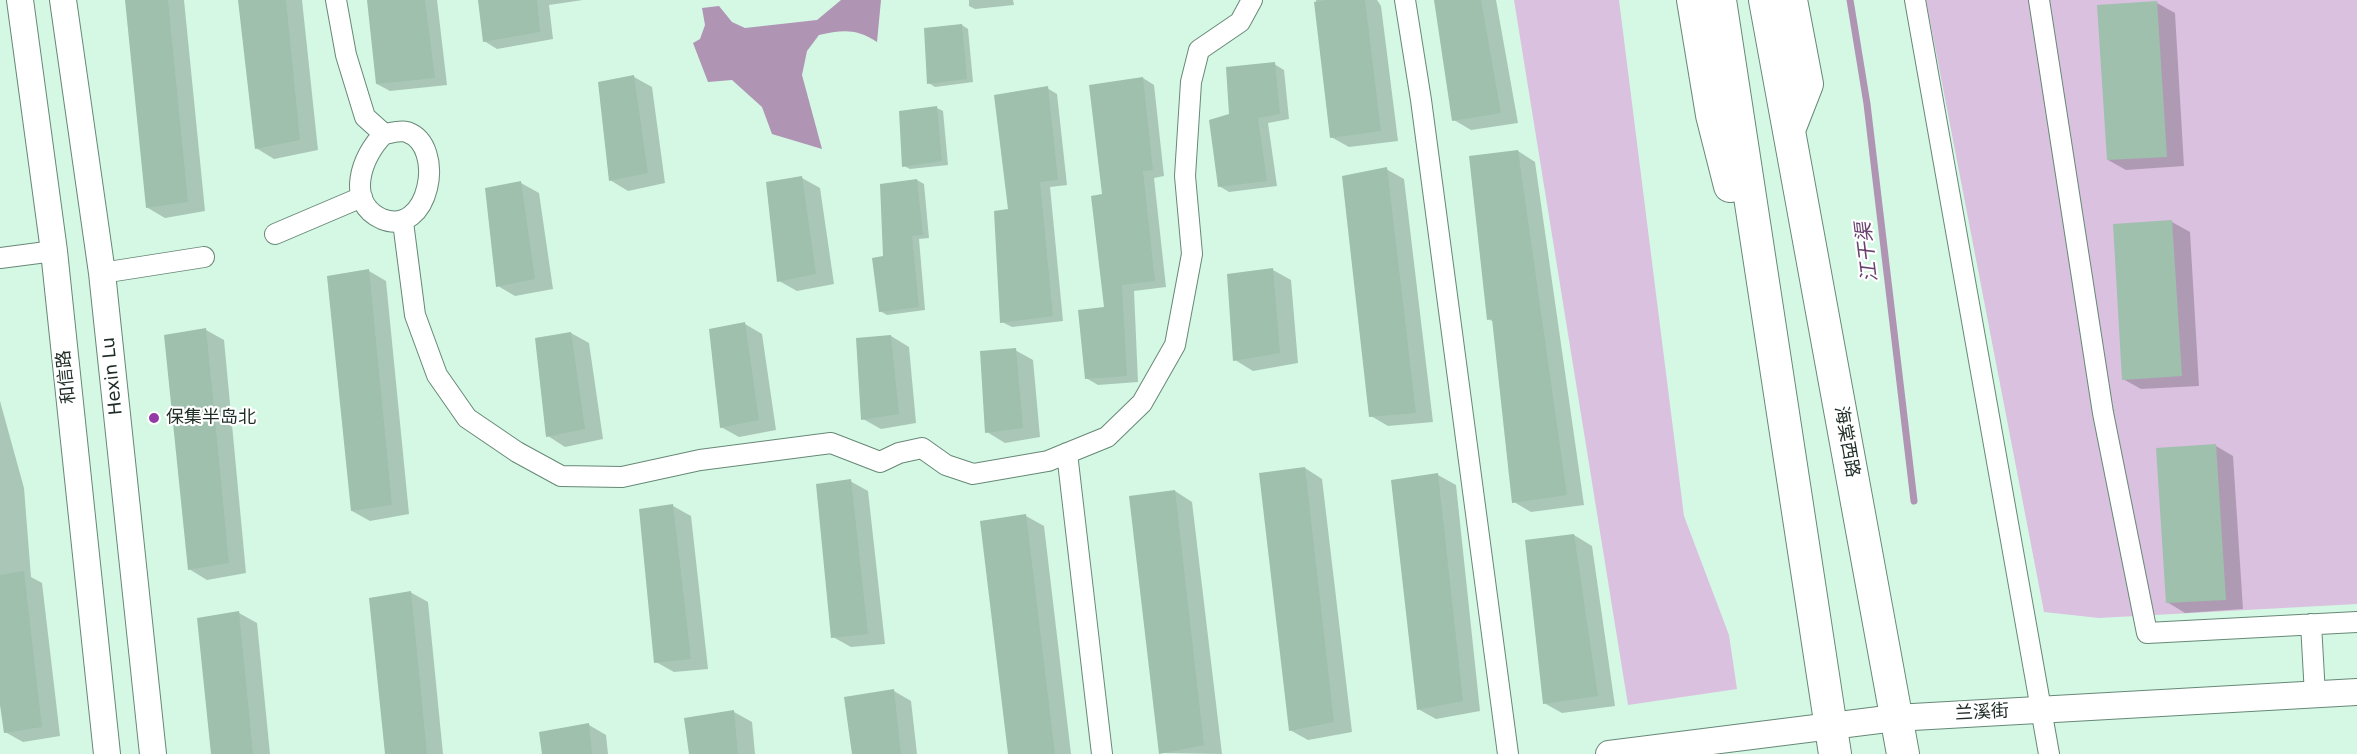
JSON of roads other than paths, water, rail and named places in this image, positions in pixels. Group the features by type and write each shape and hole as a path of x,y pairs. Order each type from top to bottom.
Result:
{"main road":[{"path":"1693,0 1712,115 1772,343"},
{"path":"1720,0 1833,740"},
{"name":"海棠西路","path":"1765,0 1903,754"},
{"path":"1790,130 1807,84 1791,0"}],"street":[{"name":"和信路","path":"20,0 54,251 107,754"},
{"name":"Hexin Lu","path":"63,0 102,273 153,754"},
{"path":"336,0 346,55 365,117 384,134"},
{"path":"403,222 415,315 437,375 467,418 517,452 561,476 622,477 700,460 831,443 880,462 899,453 922,448 946,465 973,474 1048,461 1107,437 1142,403 1175,345 1192,254 1185,176 1191,82 1199,50 1240,22 1252,0"},
{"path":"1405,0 1424,123 1508,754"},
{"path":"1915,0 2049,754"},
{"path":"2039,0 2103,412 2147,633 2357,622"},
{"path":"405,132 420,140 427,154 427,188 418,210 403,222 392,223 373,215 362,197 358,186 363,167 376,141 384,134 405,132"},
{"path":"275,234 362,197"},
{"path":"0,258 54,251"},
{"path":"102,273 204,257"},
{"path":"1067,453 1102,754"},
{"path":"2311,624 2315,694"},
{"name":"兰溪街","path":"1609,754 1833,740 1896,718 2357,692"}],"waterway":[{"name":"江干渠","path":"1850,0 1867,104 1914,501"}],"place":[{"name":"保集半岛北","path":"154,418"}]}
